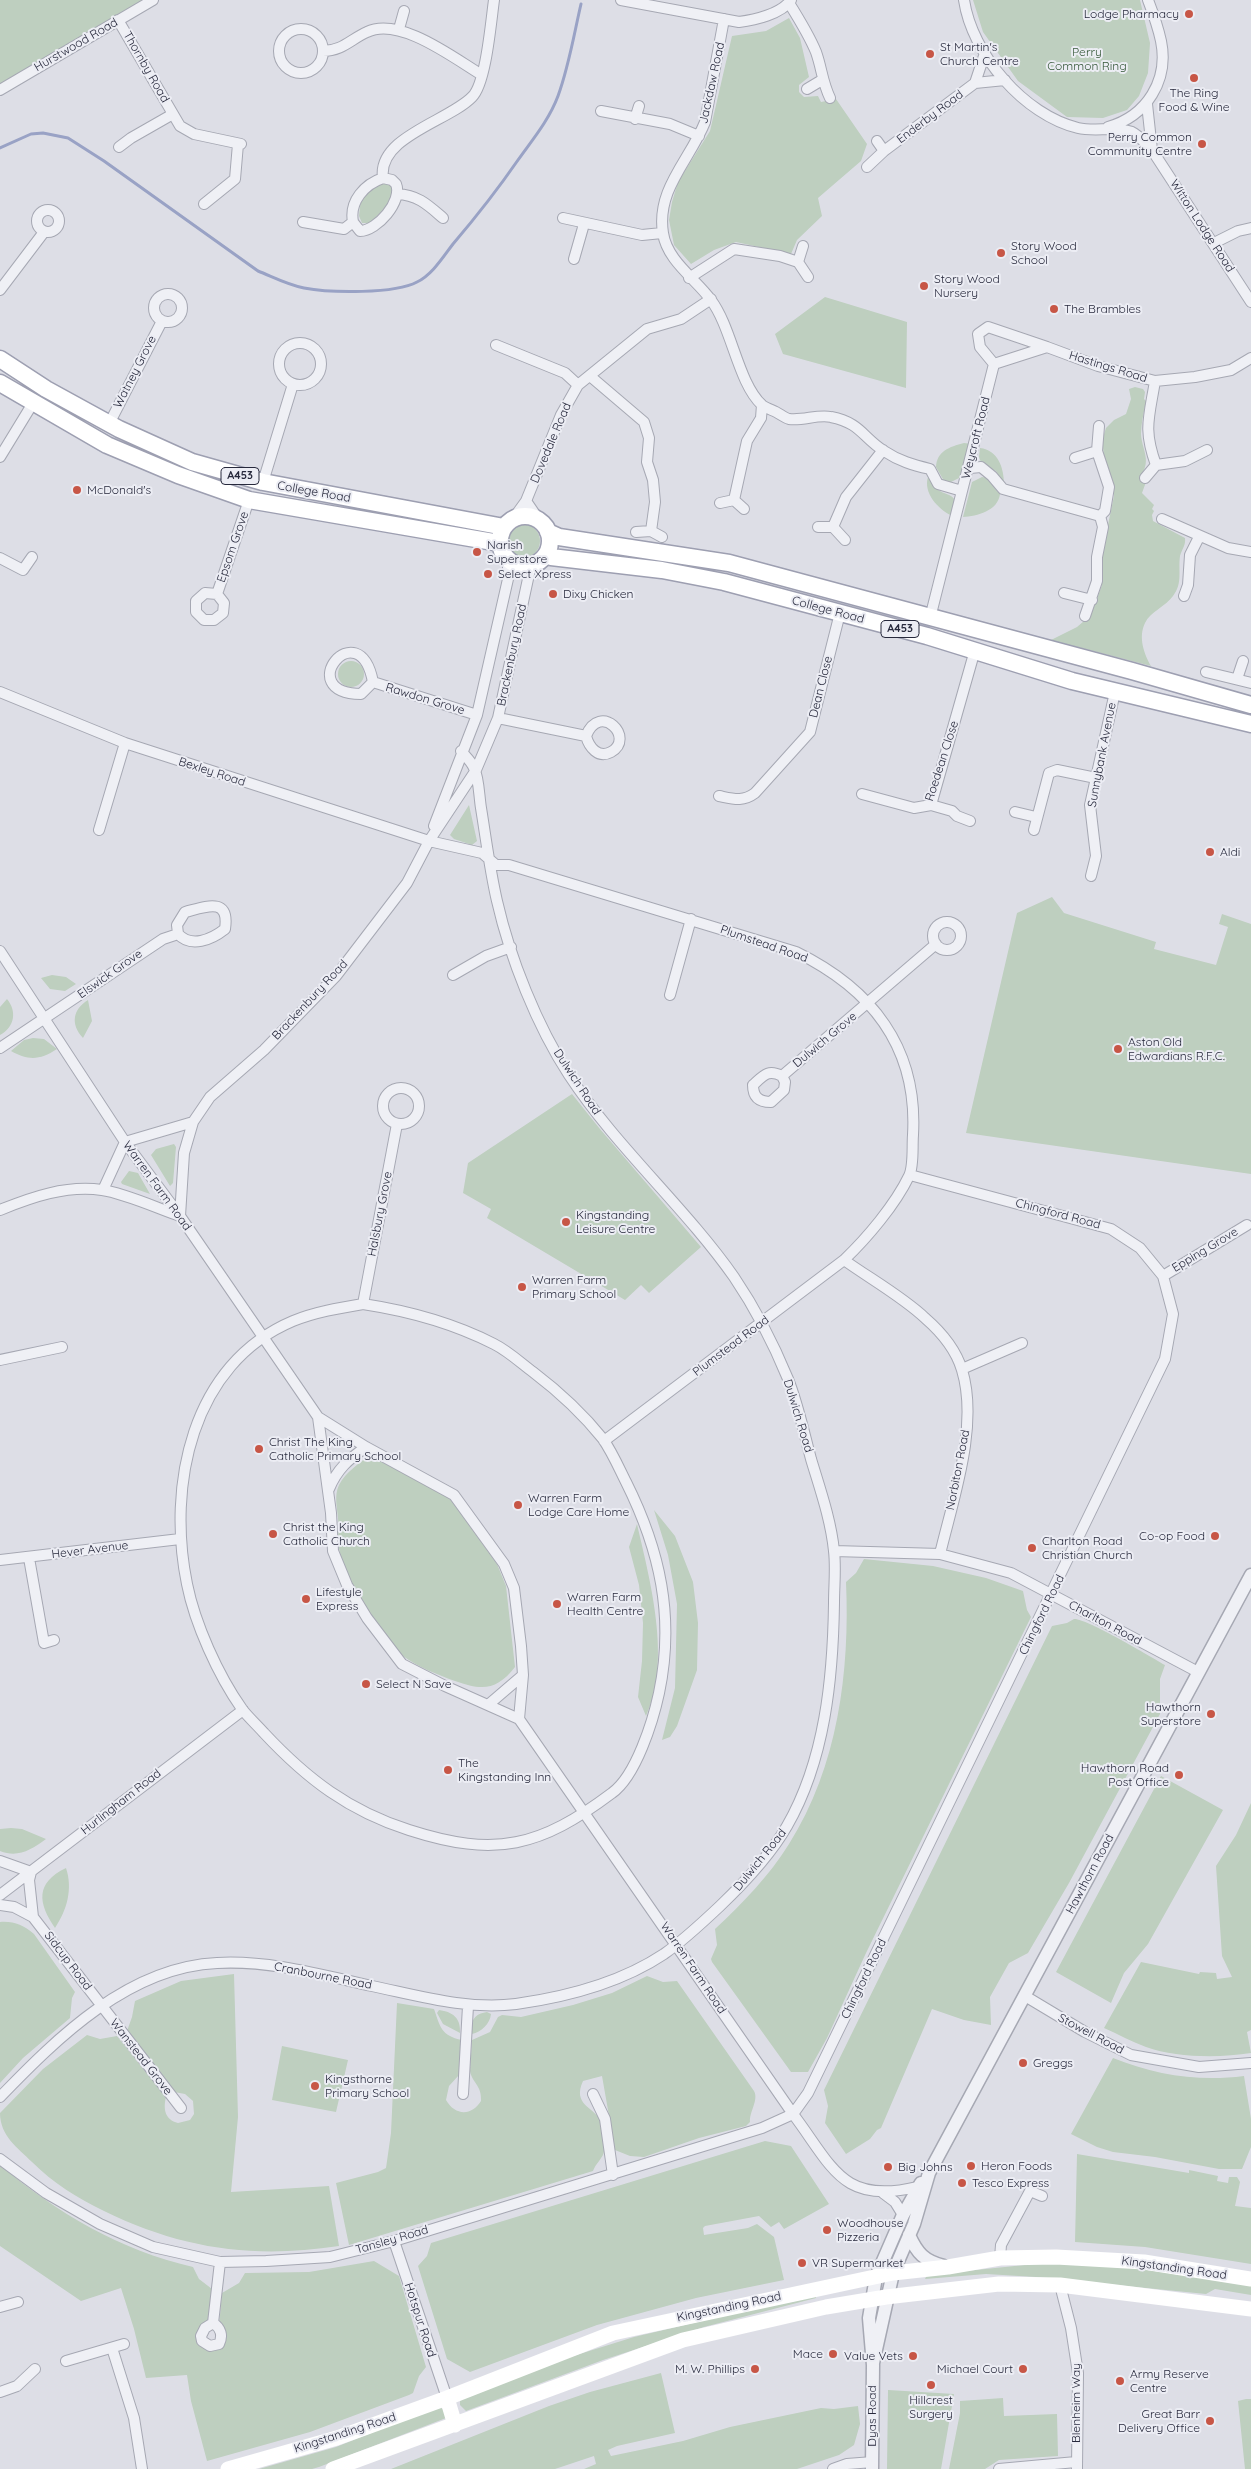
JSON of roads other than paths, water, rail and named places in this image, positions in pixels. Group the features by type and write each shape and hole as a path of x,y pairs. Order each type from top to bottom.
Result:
{"main road":[{"name":"College Road","path":"0,359 46,389 109,424 192,462 263,482 509,523"},
{"name":"College Road","path":"0,383 107,445 248,500 499,543"},
{"path":"33,403 46,389"},
{"path":"528,516 545,527 546,553 537,563 517,565 508,560 499,543 509,523 528,516"},
{"name":"College Road","path":"545,527 559,537 729,563 1132,671 1251,705"},
{"name":"College Road","path":"546,553 551,557 662,570 724,582 975,650 1115,692 1251,724"},
{"name":"Kingstanding Road","path":"228,2469 337,2438 447,2398 613,2333 893,2273 948,2267 1000,2258 1056,2257 1144,2262 1251,2279"},
{"name":"Kingstanding Road","path":"332,2469 683,2340 814,2310 879,2298 999,2284 1060,2285 1251,2309"},
{"path":"447,2398 455,2425"}],"street":[{"name":"Hurstwood Road","path":"0,90 153,0"},
{"path":"383,178 382,169 386,157 407,138 473,97 482,75 494,0"},
{"path":"621,0 663,4 724,20 739,22 754,20 790,1 806,30 816,54 822,80 830,98"},
{"name":"Witton Lodge Road","path":"964,0 974,35 985,53 1005,80 1033,107 1053,120 1080,129 1105,128 1133,132 1152,150 1251,302"},
{"name":"Witton Lodge Road","path":"1105,128 1130,119 1147,104 1157,89 1163,57 1161,40 1148,0"},
{"path":"399,29 404,11"},
{"name":"Thornby Road","path":"118,20 180,126 194,134 239,144 235,179 204,204"},
{"name":"Jackdaw Road","path":"662,233 666,193 705,122 724,20"},
{"path":"301,29 310,31 318,37 323,51 317,67 307,73 300,74 286,67 280,58 279,48 285,36 301,29"},
{"path":"323,51 336,51 369,30 399,29 420,38 482,75"},
{"name":"Enderby Road","path":"975,83 985,53"},
{"path":"808,89 822,80"},
{"name":"Enderby Road","path":"867,167 884,151 975,83 1005,80"},
{"name":"Witton Lodge Road","path":"1147,104 1152,150"},
{"path":"635,119 639,106"},
{"path":"601,111 635,119 670,124 699,136"},
{"name":"Thornby Road","path":"119,147 173,114"},
{"path":"425,128 431,137"},
{"name":"Enderby Road","path":"878,141 884,151"},
{"path":"383,178 392,180 396,184 397,194 392,206 373,227 360,231 353,222 352,213 360,193 368,185 383,178"},
{"path":"397,194 411,194 423,200 444,218"},
{"path":"563,218 584,224 612,227 642,236 662,233 667,246 689,278 711,300 727,330 745,379 762,405 790,419 830,416 856,425 883,450 905,463 930,470 938,484 962,491"},
{"path":"303,222 344,229 353,222"},
{"path":"574,259 584,224"},
{"path":"1214,243 1238,231 1251,228"},
{"path":"0,290 44,232"},
{"path":"798,262 803,246"},
{"path":"689,278 734,249 780,256 798,262 808,277"},
{"path":"496,346 566,373 578,385 647,329 681,318 711,300"},
{"name":"Watney Grove","path":"109,424 162,321"},
{"path":"988,327 1047,347 994,364 980,347 978,334 988,327"},
{"path":"292,344 306,344 318,352 320,371 312,382 300,386 293,384 282,375 279,361 281,354 292,344"},
{"name":"Hastings Road","path":"1047,347 1098,366 1154,381 1195,377 1231,370 1251,358"},
{"name":"Weycroft Road","path":"930,618 962,491 970,468 994,364"},
{"path":"590,376 644,422 650,438 647,462 653,480 655,502 651,531"},
{"path":"1154,381 1147,426 1148,441 1156,466"},
{"path":"263,482 293,384"},
{"name":"Dovedale Road","path":"509,523 526,501 561,415 578,385"},
{"path":"0,457 33,403"},
{"path":"734,500 747,441 762,418 762,405"},
{"path":"1099,426 1097,451 1109,487 1105,511 1100,516"},
{"path":"833,527 846,497 883,450"},
{"path":"1145,478 1156,466 1185,461 1207,450"},
{"path":"1075,458 1097,451"},
{"path":"970,468 981,467 1003,489 1100,516"},
{"name":"Epsom Grove","path":"217,594 248,500"},
{"path":"720,503 734,500"},
{"path":"734,500 744,509"},
{"path":"526,501 545,527"},
{"path":"1085,616 1097,581 1097,557 1103,527 1100,516"},
{"path":"1162,519 1199,537 1228,548 1251,552"},
{"path":"818,528 833,527"},
{"path":"833,527 844,540"},
{"path":"636,532 651,531 662,537"},
{"path":"1184,596 1188,585 1190,554 1199,537"},
{"path":"0,558 23,570 32,557"},
{"name":"Brackenbury Road","path":"428,842 461,751 477,715 508,579 508,560"},
{"name":"Brackenbury Road","path":"180,1216 184,1153 193,1122 210,1098 264,1050 336,976 407,882 428,842 476,770 498,718 531,565"},
{"path":"1064,593 1092,600"},
{"name":"Dean Close","path":"720,796 737,800 748,799 755,794 810,732 840,613"},
{"name":"Roedean Close","path":"862,794 914,808 931,805 975,650"},
{"name":"Rawdon Grove","path":"348,652 361,655 370,666 372,682 361,694 348,694 335,688 329,677 330,665 337,657 348,652"},
{"path":"1237,679 1243,661"},
{"path":"1206,672 1251,683"},
{"name":"Rawdon Grove","path":"372,682 477,715"},
{"name":"Bexley Road","path":"0,692 124,743 428,842"},
{"name":"Sunnybank Avenue","path":"1091,876 1096,856 1090,805 1115,692"},
{"path":"498,718 586,736"},
{"path":"99,830 124,743"},
{"path":"461,751 476,770 489,860"},
{"path":"1034,830 1049,773 1058,770 1096,778"},
{"path":"931,805 952,811 957,816 970,821"},
{"path":"1015,812 1036,817"},
{"name":"Plumstead Road","path":"428,842 482,853 496,865 509,865 796,952 819,964 868,1003 882,1020 898,1047 910,1079 914,1113 910,1175 870,1236 844,1260 761,1324 604,1441"},
{"name":"Dulwich Road","path":"489,860 500,912 511,948 533,1003 566,1070 614,1136 695,1227 730,1272 761,1324 789,1382 824,1504 834,1551 833,1625 829,1690 821,1736 807,1780 788,1826 762,1862 707,1919 676,1945"},
{"path":"213,905 220,907 224,913 225,930 219,934 193,943 185,941 178,934 177,925 185,912 213,905"},
{"path":"670,995 691,920"},
{"name":"Elswick Grove","path":"0,1048 144,950 163,938 178,934"},
{"name":"Dulwich Grove","path":"782,1076 936,944"},
{"path":"453,975 486,956 511,948"},
{"name":"Warren Farm Road","path":"0,952 125,1142 180,1216 318,1417 366,1447 454,1495 499,1558 508,1572 514,1588 523,1675 519,1719"},
{"path":"103,1190 125,1142 193,1122"},
{"name":"Halsbury Grove","path":"363,1304 397,1124"},
{"name":"Chingford Road","path":"793,2114 808,2093 1165,1359 1173,1314 1163,1276 1140,1248 1111,1228 910,1175"},
{"path":"0,1210 39,1195 79,1189 103,1190 180,1216"},
{"name":"Epping Grove","path":"1163,1276 1247,1225"},
{"name":"Norbiton Road","path":"844,1260 924,1317 942,1336 962,1369 967,1396 967,1419 962,1461 940,1554"},
{"path":"363,1304 431,1317 497,1345 555,1389 604,1441 646,1522 659,1567 664,1602 665,1637 653,1721 641,1749 619,1788 585,1813 548,1834 518,1843 497,1846 466,1845 439,1840 379,1820 347,1804 302,1770 279,1749 243,1710 209,1650 187,1588 180,1538 181,1504 190,1443 197,1419 225,1372 244,1353 264,1338 299,1319 338,1308 363,1304"},
{"path":"962,1369 1022,1343"},
{"path":"0,1360 62,1347"},
{"name":"Warren Farm Road","path":"318,1417 329,1490 333,1551 347,1585 383,1641 402,1664 519,1719 793,2114 839,2175 852,2186 862,2190 883,2193 920,2190"},
{"path":"329,1490 333,1478 344,1463 366,1447"},
{"name":"Hever Avenue","path":"0,1560 29,1558 180,1538"},
{"name":"Charlton Road","path":"834,1551 940,1554 1011,1573 1198,1672"},
{"path":"29,1558 44,1643 54,1640"},
{"name":"Hawthorn Road","path":"879,2298 876,2277 903,2214 920,2190 1251,1575"},
{"path":"488,1705 523,1675"},
{"name":"Hurlingham Road","path":"0,1895 175,1759 243,1710"},
{"path":"0,1861 31,1872 29,1880 33,1917"},
{"name":"Sidcup Road","path":"0,1905 14,1907 33,1917 102,2006"},
{"name":"Cranbourne Road","path":"0,2097 33,2062 102,2006 135,1984 165,1973 204,1963 222,1962 287,1968 468,2006 517,2004 571,1992 623,1976 664,1954 676,1945"},
{"name":"Stowell Road","path":"1025,1996 1085,2032 1131,2055 1199,2067 1251,2063"},
{"name":"Wanstead Grove","path":"102,2006 180,2108"},
{"path":"463,2094 468,2006"},
{"path":"593,2094 605,2119 613,2175"},
{"name":"Tansley Road","path":"0,2159 46,2192 100,2224 153,2247 220,2262 330,2257 394,2241 613,2175 770,2126 793,2114"},
{"name":"Hawthorn Road","path":"879,2298 893,2273 909,2235 920,2190"},
{"path":"1000,2258 1001,2245 1030,2191 1042,2196"},
{"path":"883,2193 895,2202 903,2214"},
{"path":"909,2235 918,2253 925,2260 948,2267"},
{"name":"Hotspur Road","path":"394,2241 434,2365 447,2398"},
{"path":"213,2323 220,2262"},
{"name":"Blenheim Way","path":"999,2469 1076,2465 1078,2372 1071,2328 1060,2285"},
{"name":"Dyas Road","path":"872,2466 873,2363 879,2298"},
{"path":"0,2307 18,2302"},
{"path":"66,2361 124,2344"},
{"path":"112,2348 134,2418 142,2469"},
{"path":"0,2392 17,2386 35,2369"},
{"path":"833,2469 847,2464 872,2466"}],"waterway":[{"path":"0,148 31,134 43,133 68,138 104,161 258,271 292,285 315,290 345,291 394,289 407,286 428,275 437,265 495,192 545,121 562,85 581,4"}],"place":[{"name":"Lodge Pharmacy","path":"1189,14"},
{"name":"St Martin's Church Centre","path":"930,54"},
{"name":"The Ring Food & Wine","path":"1194,78"},
{"name":"Perry Common Community Centre","path":"1202,144"},
{"name":"Story Wood School","path":"1001,253"},
{"name":"Story Wood Nursery","path":"924,286"},
{"name":"The Brambles","path":"1054,309"},
{"name":"McDonald's","path":"77,490"},
{"name":"Narish Superstore","path":"477,552"},
{"name":"Select Xpress","path":"488,574"},
{"name":"Dixy Chicken","path":"553,594"},
{"name":"Aldi","path":"1210,852"},
{"name":"Aston Old Edwardians R.F.C.","path":"1118,1049"},
{"name":"Kingstanding Leisure Centre","path":"566,1222"},
{"name":"Warren Farm Primary School","path":"522,1287"},
{"name":"Christ The King Catholic Primary School","path":"259,1449"},
{"name":"Warren Farm Lodge Care Home","path":"518,1505"},
{"name":"Christ the King Catholic Church","path":"273,1534"},
{"name":"Co-op Food","path":"1215,1536"},
{"name":"Charlton Road Christian Church","path":"1032,1548"},
{"name":"Lifestyle Express","path":"306,1599"},
{"name":"Warren Farm Health Centre","path":"557,1604"},
{"name":"Select N Save","path":"366,1684"},
{"name":"Hawthorn Superstore","path":"1211,1714"},
{"name":"The Kingstanding Inn","path":"448,1770"},
{"name":"Hawthorn Road Post Office","path":"1179,1775"},
{"name":"Greggs","path":"1023,2063"},
{"name":"Kingsthorne Primary School","path":"315,2086"},
{"name":"Heron Foods","path":"971,2166"},
{"name":"Big Johns","path":"888,2167"},
{"name":"Tesco Express","path":"962,2183"},
{"name":"Woodhouse Pizzeria","path":"827,2230"},
{"name":"VR Supermarket","path":"802,2263"},
{"name":"Mace","path":"833,2354"},
{"name":"Value Vets","path":"913,2356"},
{"name":"M. W. Phillips","path":"755,2369"},
{"name":"Michael Court","path":"1023,2369"},
{"name":"Army Reserve Centre","path":"1120,2381"},
{"name":"Hillcrest Surgery","path":"931,2385"},
{"name":"Great Barr Delivery Office","path":"1210,2421"}],"park label":[{"name":"Perry Common Ring","path":"1087,59"}]}
